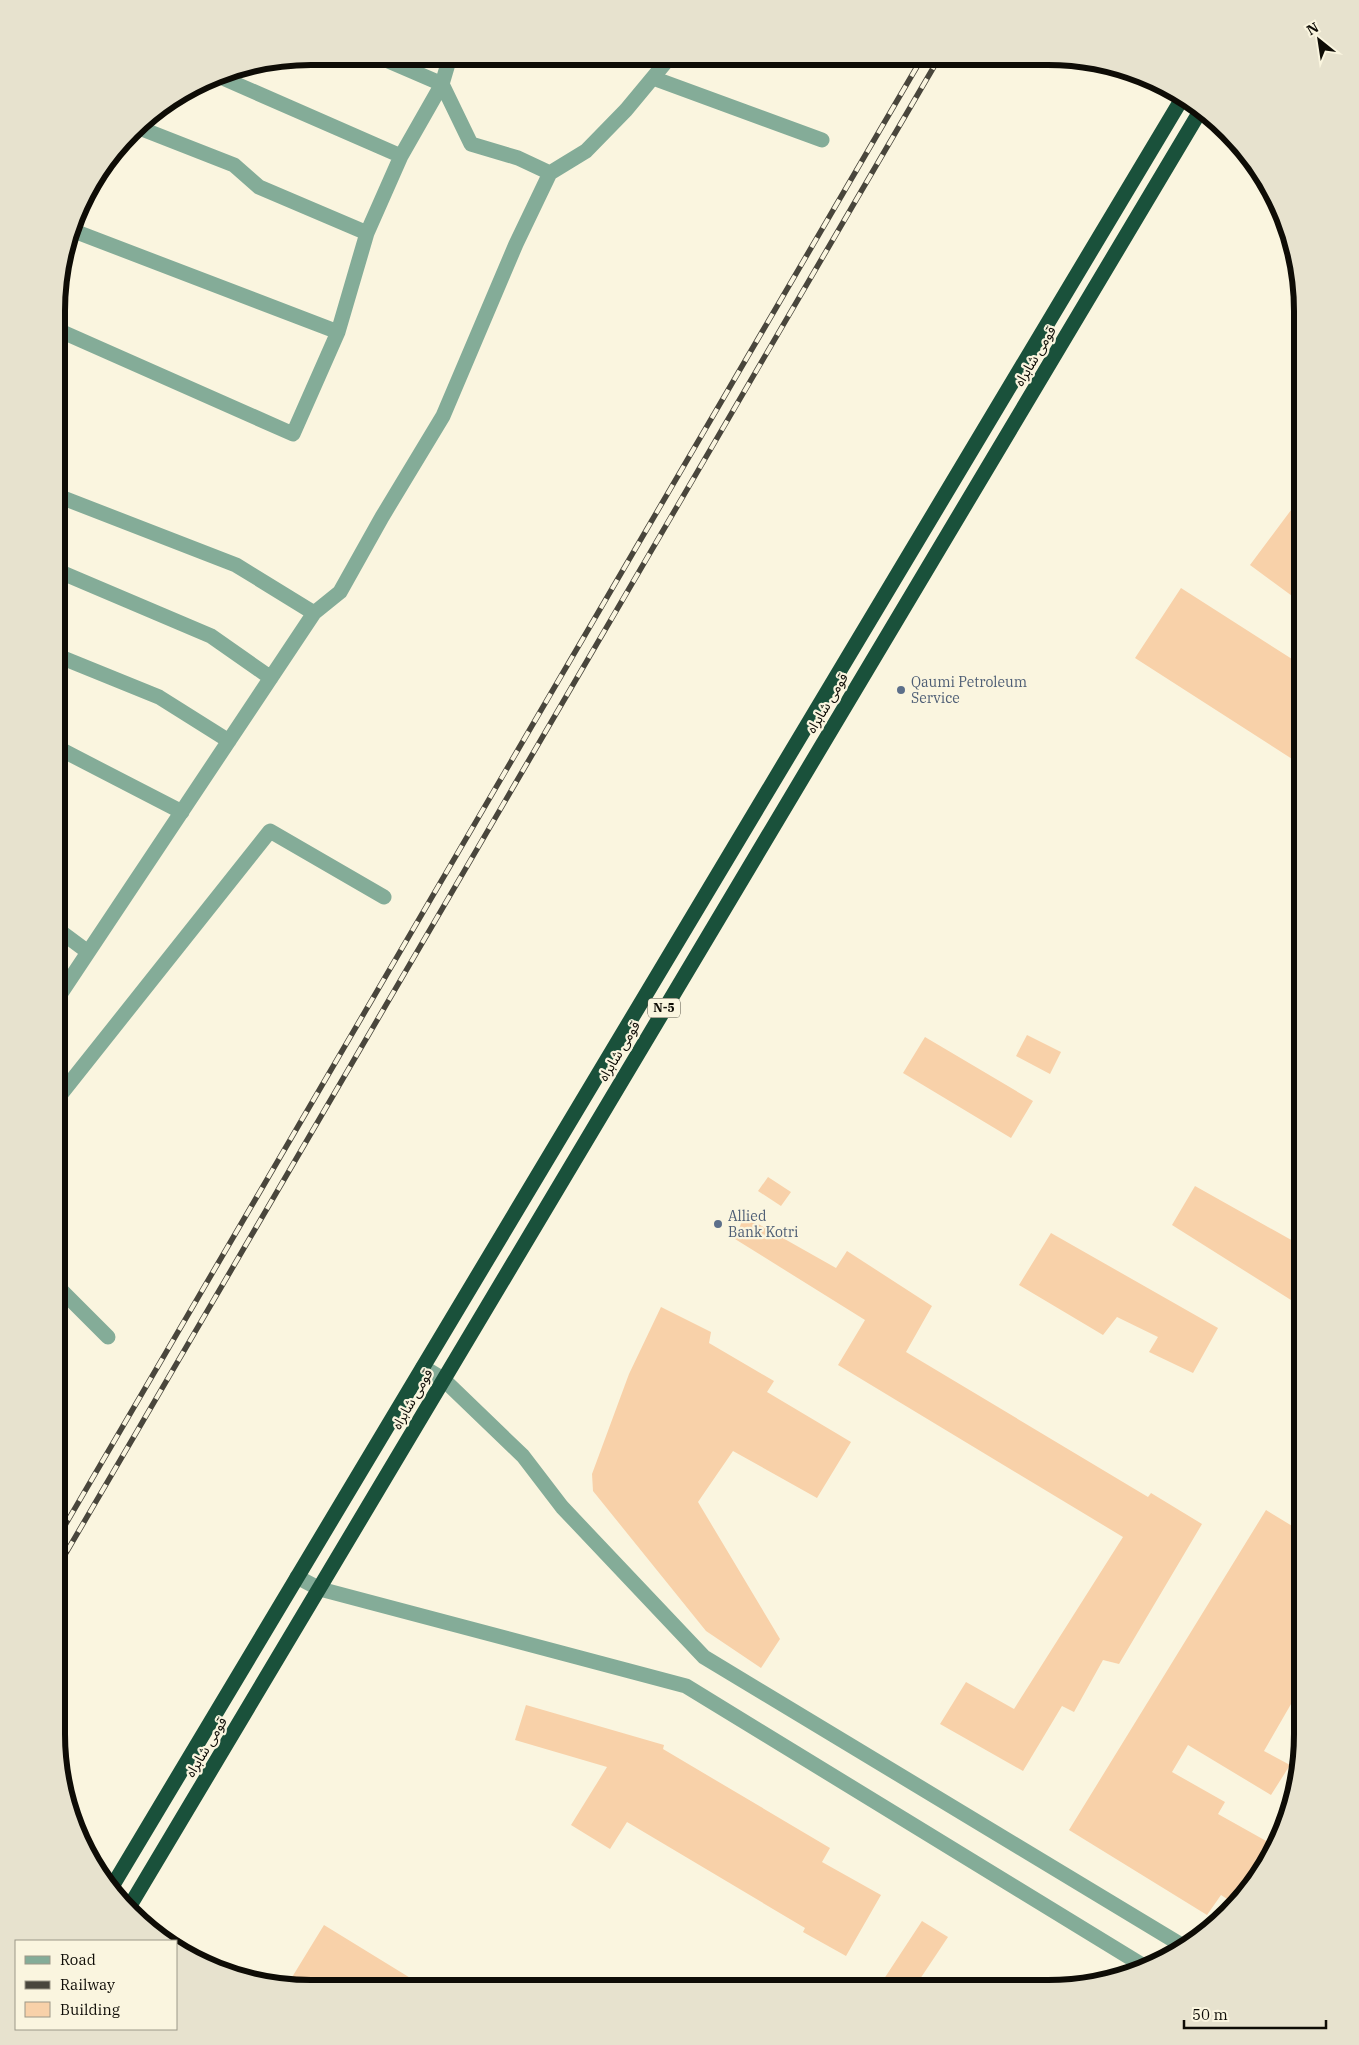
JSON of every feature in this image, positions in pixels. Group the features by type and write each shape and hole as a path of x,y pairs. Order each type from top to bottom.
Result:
{"highway":[{"name":"قومی شاہراہ","path":"115,1882 1179,103"},
{"name":"قومی شاہراہ","path":"132,1902 1197,116"}],"street":[{"path":"397,65 442,84 471,144 518,158 550,173"},
{"path":"65,333 294,434 338,332 368,233 401,156 442,84 448,65"},
{"path":"65,987 314,613 340,592 382,517 443,416 516,244 550,173 586,151 626,110 664,65"},
{"path":"653,78 822,140"},
{"path":"227,80 401,156"},
{"path":"145,130 234,165 259,187 368,233"},
{"path":"78,232 338,332"},
{"path":"65,499 236,565 314,613"},
{"path":"65,574 211,636 271,678"},
{"path":"65,659 159,697 229,741"},
{"path":"65,752 182,812"},
{"path":"65,1089 270,831 384,897"},
{"path":"65,934 88,952"},
{"path":"65,1294 108,1337"},
{"path":"423,1367 443,1379 523,1456 562,1508 704,1657 1178,1943"},
{"path":"297,1577 320,1589 686,1686 1138,1963"}],"building":[{"path":"1294,506 1294,597 1250,565"},
{"path":"1181,588 1294,660 1294,760 1135,658"},
{"path":"1027,1035 1061,1052 1050,1074 1016,1056"},
{"path":"925,1037 1033,1101 1011,1138 903,1073"},
{"path":"768,1177 791,1192 781,1206 758,1191"},
{"path":"1195,1186 1294,1242 1294,1302 1172,1225"},
{"path":"744,1216 836,1268 847,1251 932,1306 906,1352 1148,1497 1151,1493 1202,1524 1119,1664 1103,1660 1074,1712 1062,1706 1023,1771 940,1724 966,1682 1014,1709 1123,1537 838,1365 865,1320 735,1239"},
{"path":"1051,1233 1218,1328 1193,1373 1149,1352 1158,1337 1117,1317 1103,1335 1019,1285"},
{"path":"661,1307 711,1332 709,1343 774,1381 767,1392 851,1442 817,1498 733,1451 698,1502 780,1639 761,1668 706,1631 593,1491 592,1474 629,1374"},
{"path":"1266,1510 1294,1527 1294,1699 1264,1751 1290,1765 1271,1795 1188,1745 1172,1772 1225,1802 1218,1814 1269,1843 1253,1871 1229,1900 1221,1895 1207,1915 1069,1830"},
{"path":"526,1705 664,1745 663,1749 830,1848 822,1862 881,1895 846,1956 803,1932 805,1928 627,1822 610,1849 571,1825 607,1767 515,1740"},
{"path":"922,1921 948,1937 919,1980 883,1980"},
{"path":"324,1925 414,1980 311,1980 291,1979"}],"railway":[{"path":"65,1525 918,65"},
{"path":"65,1555 935,65"}],"place":[{"name":"Qaumi Petroleum Service","path":"901,690"},
{"name":"Allied Bank Kotri","path":"718,1224"}]}
